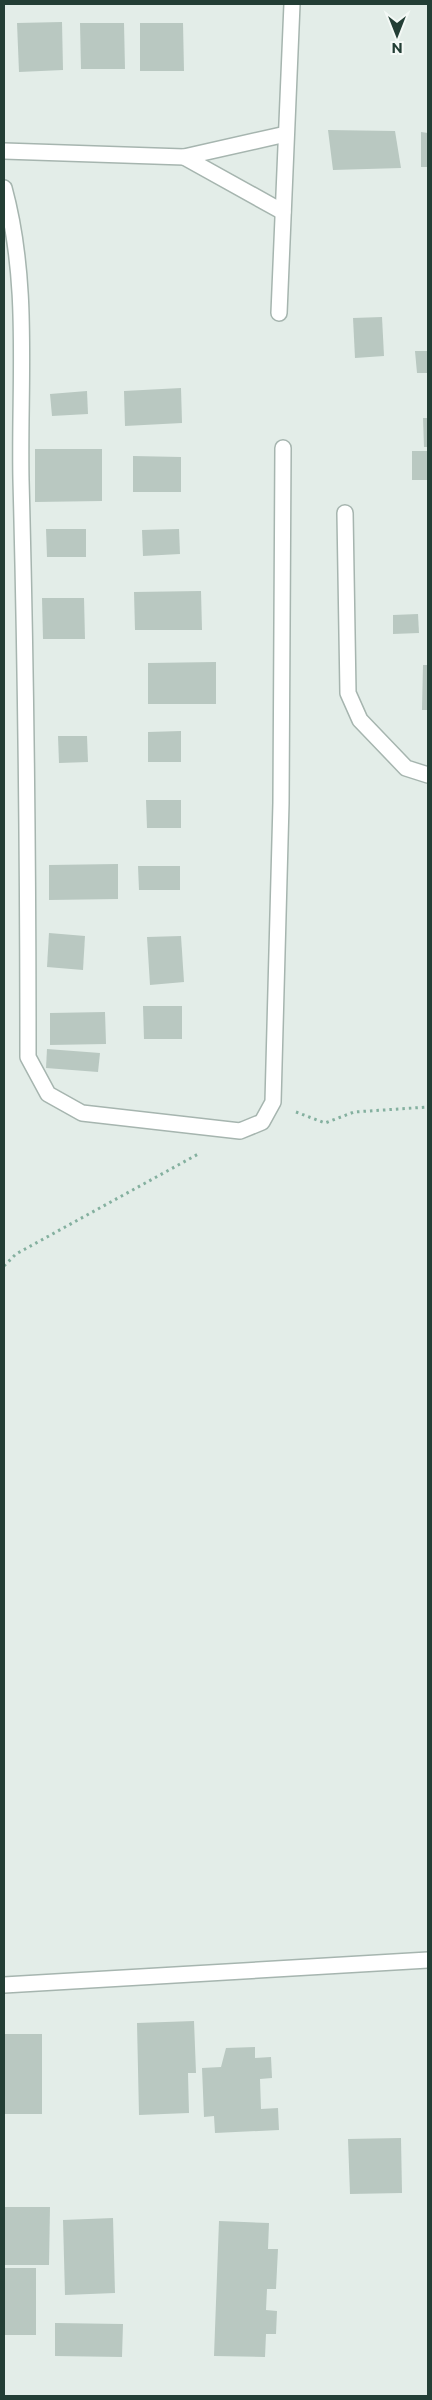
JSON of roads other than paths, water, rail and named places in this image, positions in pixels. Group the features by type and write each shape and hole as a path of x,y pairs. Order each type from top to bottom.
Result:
{"street":[{"path":"279,313 292,4"},
{"path":"4,151 184,157 286,134"},
{"path":"184,157 283,212"},
{"path":"4,188 11,216 22,308 20,407 28,786 28,1057 48,1094 82,1114 240,1131 262,1122 272,1102 282,803 283,448"},
{"path":"345,513 348,693 360,720 406,768 428,775"},
{"path":"4,1986 428,1960"}]}
